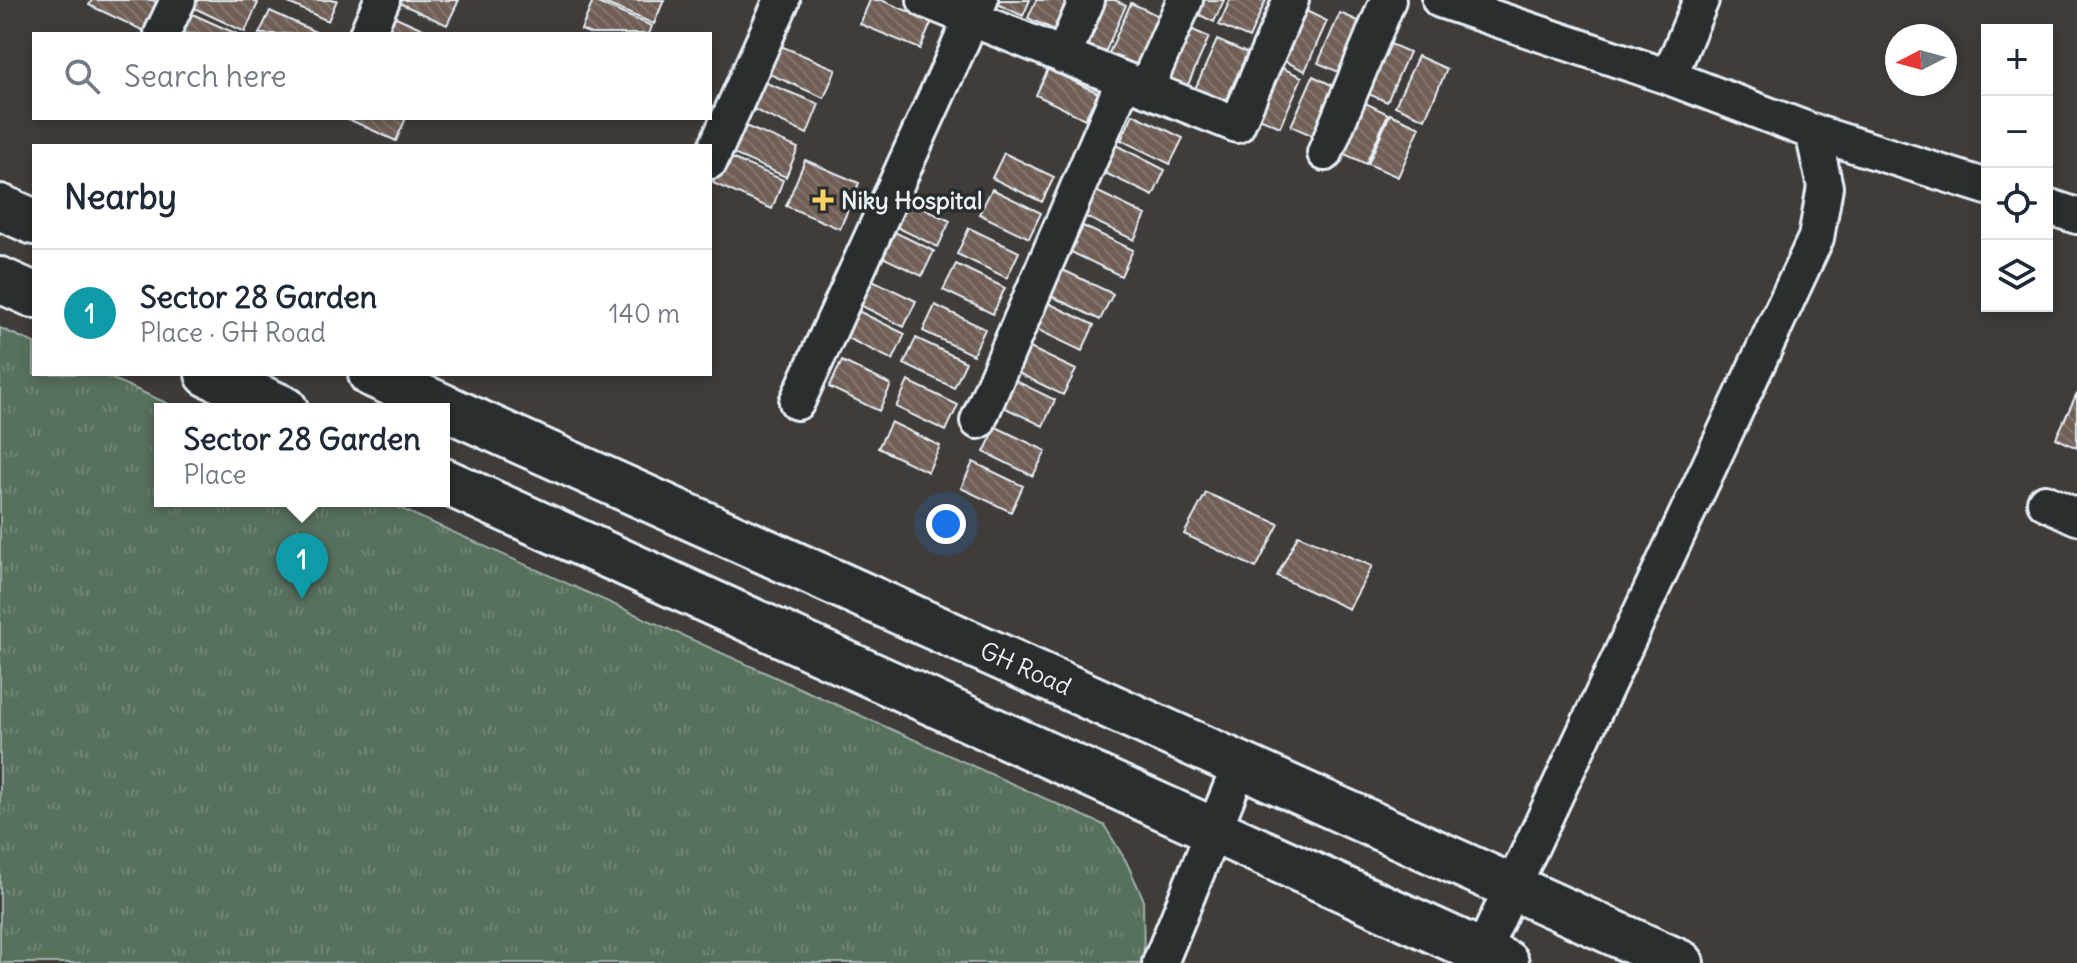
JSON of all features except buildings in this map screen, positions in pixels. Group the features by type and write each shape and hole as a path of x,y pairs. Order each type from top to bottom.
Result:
{"main road":[{"path":"0,207 32,221"},
{"path":"0,280 32,294"},
{"path":"212,376 272,403"},
{"name":"GH Road","path":"375,376 435,403"},
{"name":"GH Road","path":"450,410 1681,963"},
{"path":"450,484 1494,958"}],"street":[{"path":"163,32 178,0"},
{"path":"368,32 382,0"},
{"path":"712,157 782,0"},
{"path":"925,0 976,10 1063,56 1237,125 1291,0"},
{"path":"1063,56 1087,0"},
{"path":"978,421 1135,84 1185,0"},
{"path":"1325,153 1388,0"},
{"path":"1440,0 1669,77 1813,132 1981,185"},
{"path":"1669,77 1701,0"},
{"path":"797,402 976,10"},
{"path":"1494,958 1513,887 1816,238 1825,187 1813,132"},
{"path":"2053,208 2077,216"},
{"path":"2045,502 2077,517"},
{"path":"1160,963 1240,765"}],"green space":[{"path":"0,328 32,342 32,376 106,376 167,403 154,403 154,507 397,507 1104,825 1126,861 1143,898 1144,963 0,963"}],"place":[{"name":"Niky Hospital","path":"823,200"},
{"name":"Sector 28 Garden","path":"302,599"}]}
